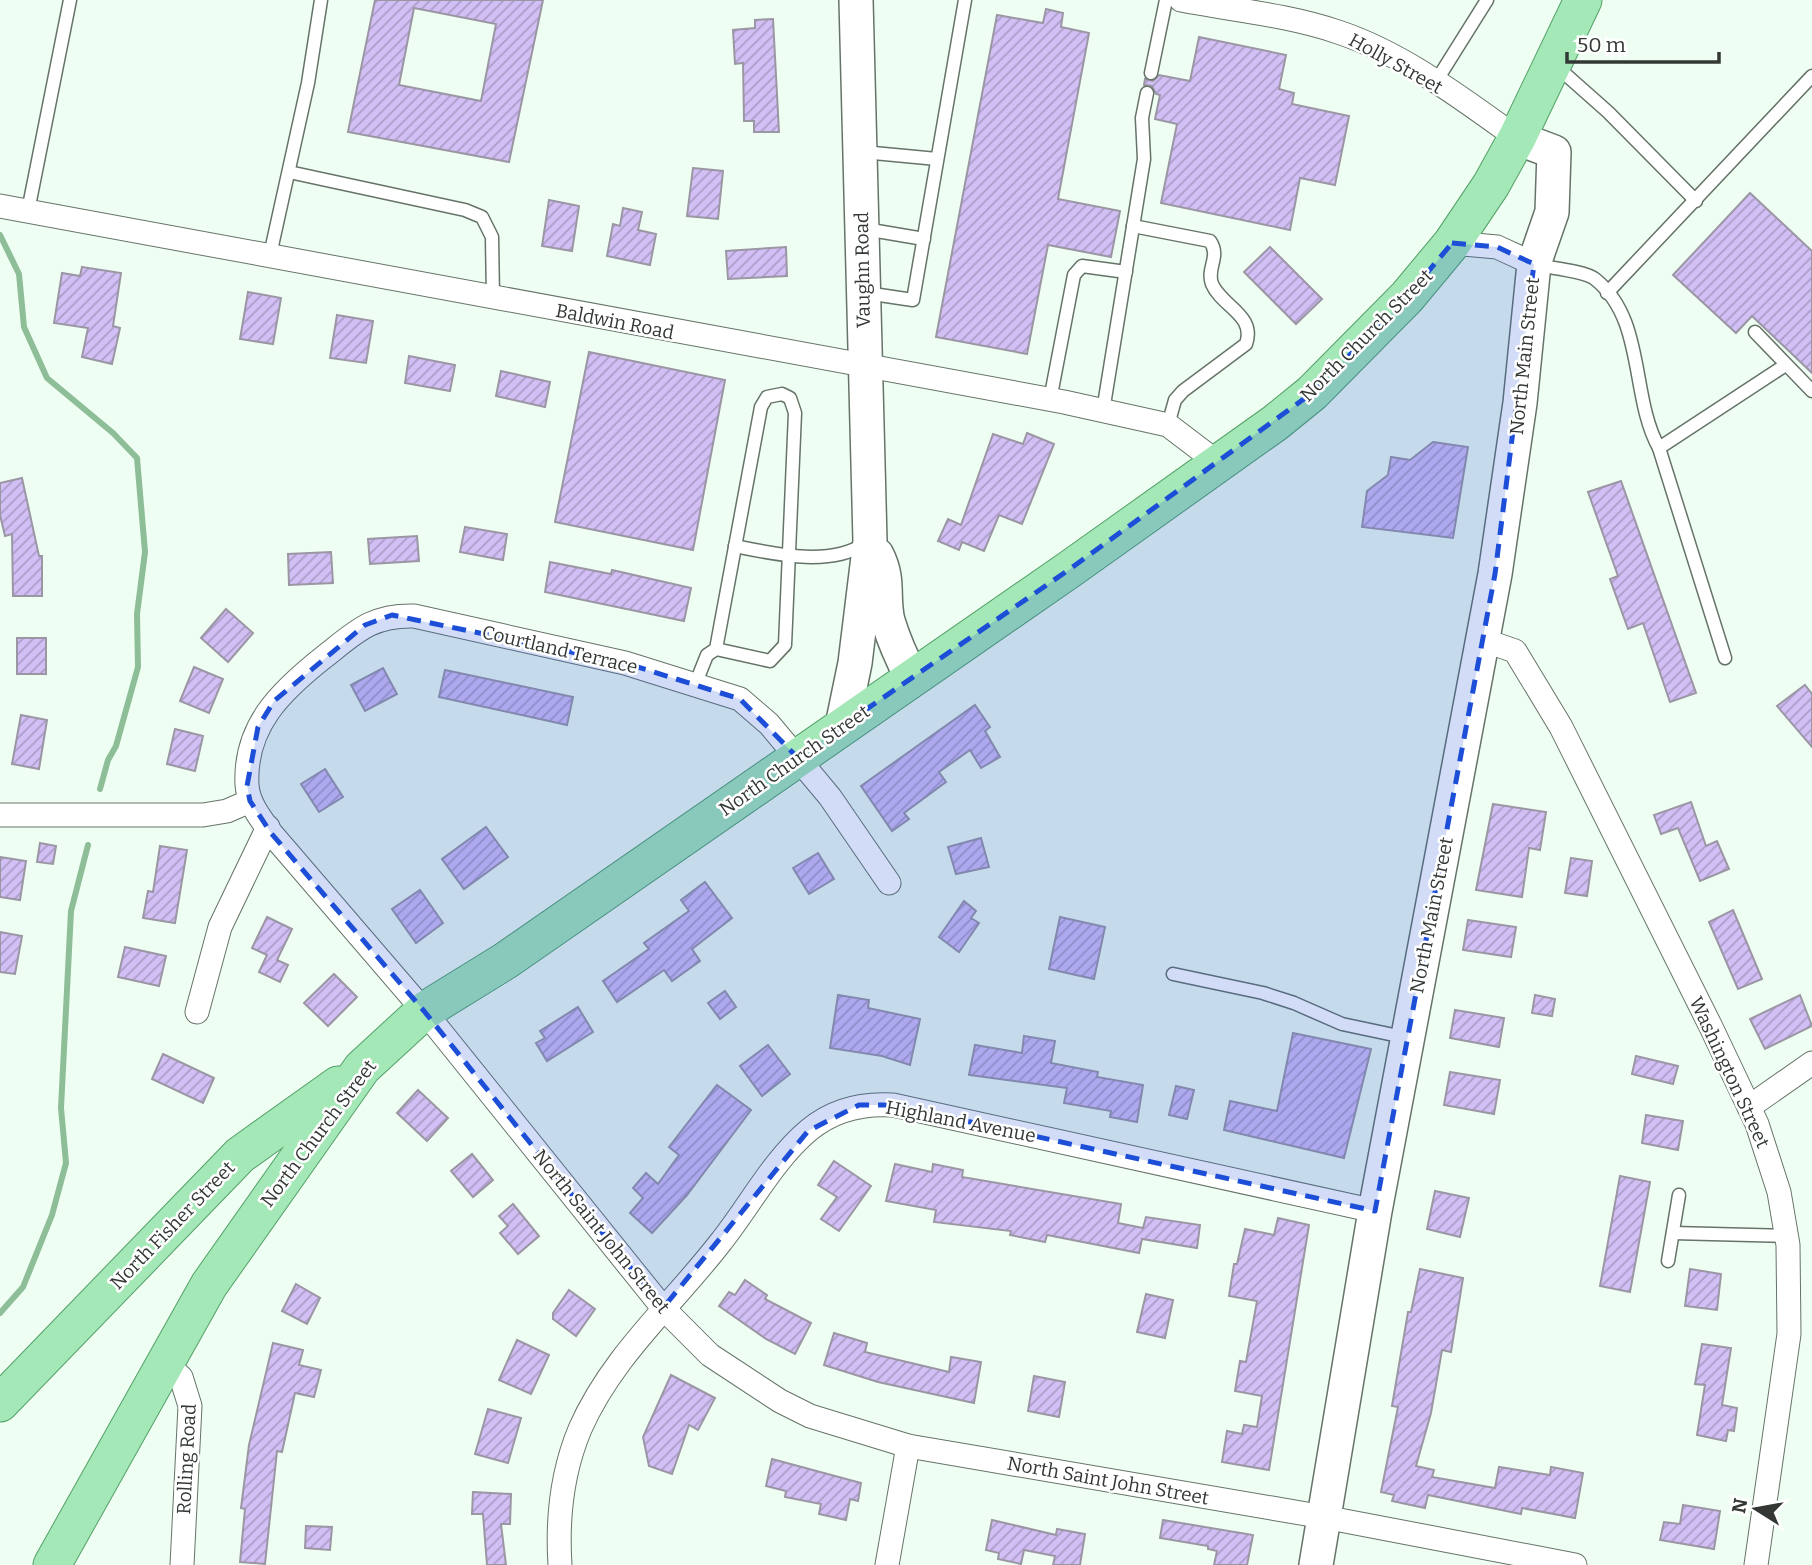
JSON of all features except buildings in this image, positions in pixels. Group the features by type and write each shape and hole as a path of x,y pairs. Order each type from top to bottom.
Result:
{"main road":[{"name":"North Church Street","path":"52,1565 163,1362 240,1238 362,1068 424,1010 505,961 1218,463 1312,393 1408,297 1452,243 1491,185 1517,138 1583,0"},
{"name":"North Fisher Street","path":"0,1403 240,1155 362,1068"}],"street":[{"name":"Vaughn Road","path":"842,726 859,638 870,541 863,365 856,0"},
{"name":"Holly Street","path":"1181,0 1295,20 1339,32 1367,44 1435,83 1517,138"},
{"name":"North Main Street","path":"1316,1565 1375,1210 1483,640 1520,403 1534,264 1552,212 1554,152 1517,138"},
{"name":"Baldwin Road","path":"0,206 1050,400 1168,425 1218,463"},
{"name":"North Main Street","path":"1452,243 1497,247 1534,264"},
{"name":"Vaughn Road","path":"870,541 886,573 888,619 897,651 912,678"},
{"name":"Courtland Terrace","path":"250,801 247,786 249,756 258,727 287,686 365,625 378,619 414,616 625,663 740,699 753,707 830,797 889,883"},
{"name":"Washington Street","path":"1483,640 1515,651 1535,681 1625,854 1749,1107 1769,1158 1786,1236 1790,1280 1789,1334 1756,1565"},
{"path":"0,815 203,815 227,811 250,801"},
{"name":"North Saint John Street","path":"250,801 268,827 424,1010 663,1308 710,1355 780,1401 822,1420 908,1446 1324,1517 1575,1565"},
{"path":"197,1012 220,927 268,827"},
{"path":"1749,1107 1812,1063"},
{"name":"Highland Avenue","path":"560,1565 561,1502 579,1431 598,1392 663,1308 699,1270 808,1131 835,1113 859,1105 893,1105 1375,1210"},
{"name":"Rolling Road","path":"163,1362 181,1377 190,1406 182,1565"},
{"path":"887,1565 908,1446"}],"lane":[{"path":"28,211 70,0"},
{"path":"270,255 309,83 321,0"},
{"path":"862,293 913,300 965,0"},
{"path":"1151,73 1166,0"},
{"path":"1435,83 1488,0"},
{"path":"1553,63 1608,112 1696,201"},
{"path":"1607,293 1812,76"},
{"path":"1102,411 1144,159 1142,118 1147,93"},
{"path":"859,152 937,159"},
{"path":"289,172 466,210 482,217 492,237 493,298"},
{"path":"1133,226 1210,241 1215,248 1216,261 1210,274 1213,286 1248,324 1250,333 1246,344 1183,391 1175,400 1168,425"},
{"path":"861,229 924,239"},
{"path":"1534,264 1593,277 1620,309 1632,341 1647,426 1659,448 1726,659"},
{"path":"1050,400 1073,275 1083,266 1090,265 1126,272"},
{"path":"1755,332 1784,366 1812,391"},
{"path":"1659,448 1784,366"},
{"path":"695,685 708,655 716,649 761,407 767,397 782,394 790,398 794,413 785,645 781,653 770,661 716,649"},
{"path":"735,545 788,556 851,553 870,541"},
{"path":"1173,974 1263,993 1342,1024 1408,1038"},
{"path":"1668,1261 1679,1195"},
{"path":"1673,1233 1786,1236"}],"highlighted area":[{"path":"1452,243 1497,247 1534,264 1495,574 1375,1211 893,1105 859,1105 808,1131 663,1308 424,1011 271,833 250,801 247,786 258,727 274,701 365,625 392,615 625,663 740,699 797,757 1070,569 1312,393 1407,297"}],"waterway":[{"path":"0,235 19,274 24,327 47,378 113,433 137,458 145,552 137,614 138,667 116,746 108,760 100,789"},
{"path":"0,1313 23,1287 52,1215 66,1163 61,1108 71,911 88,845"}]}
